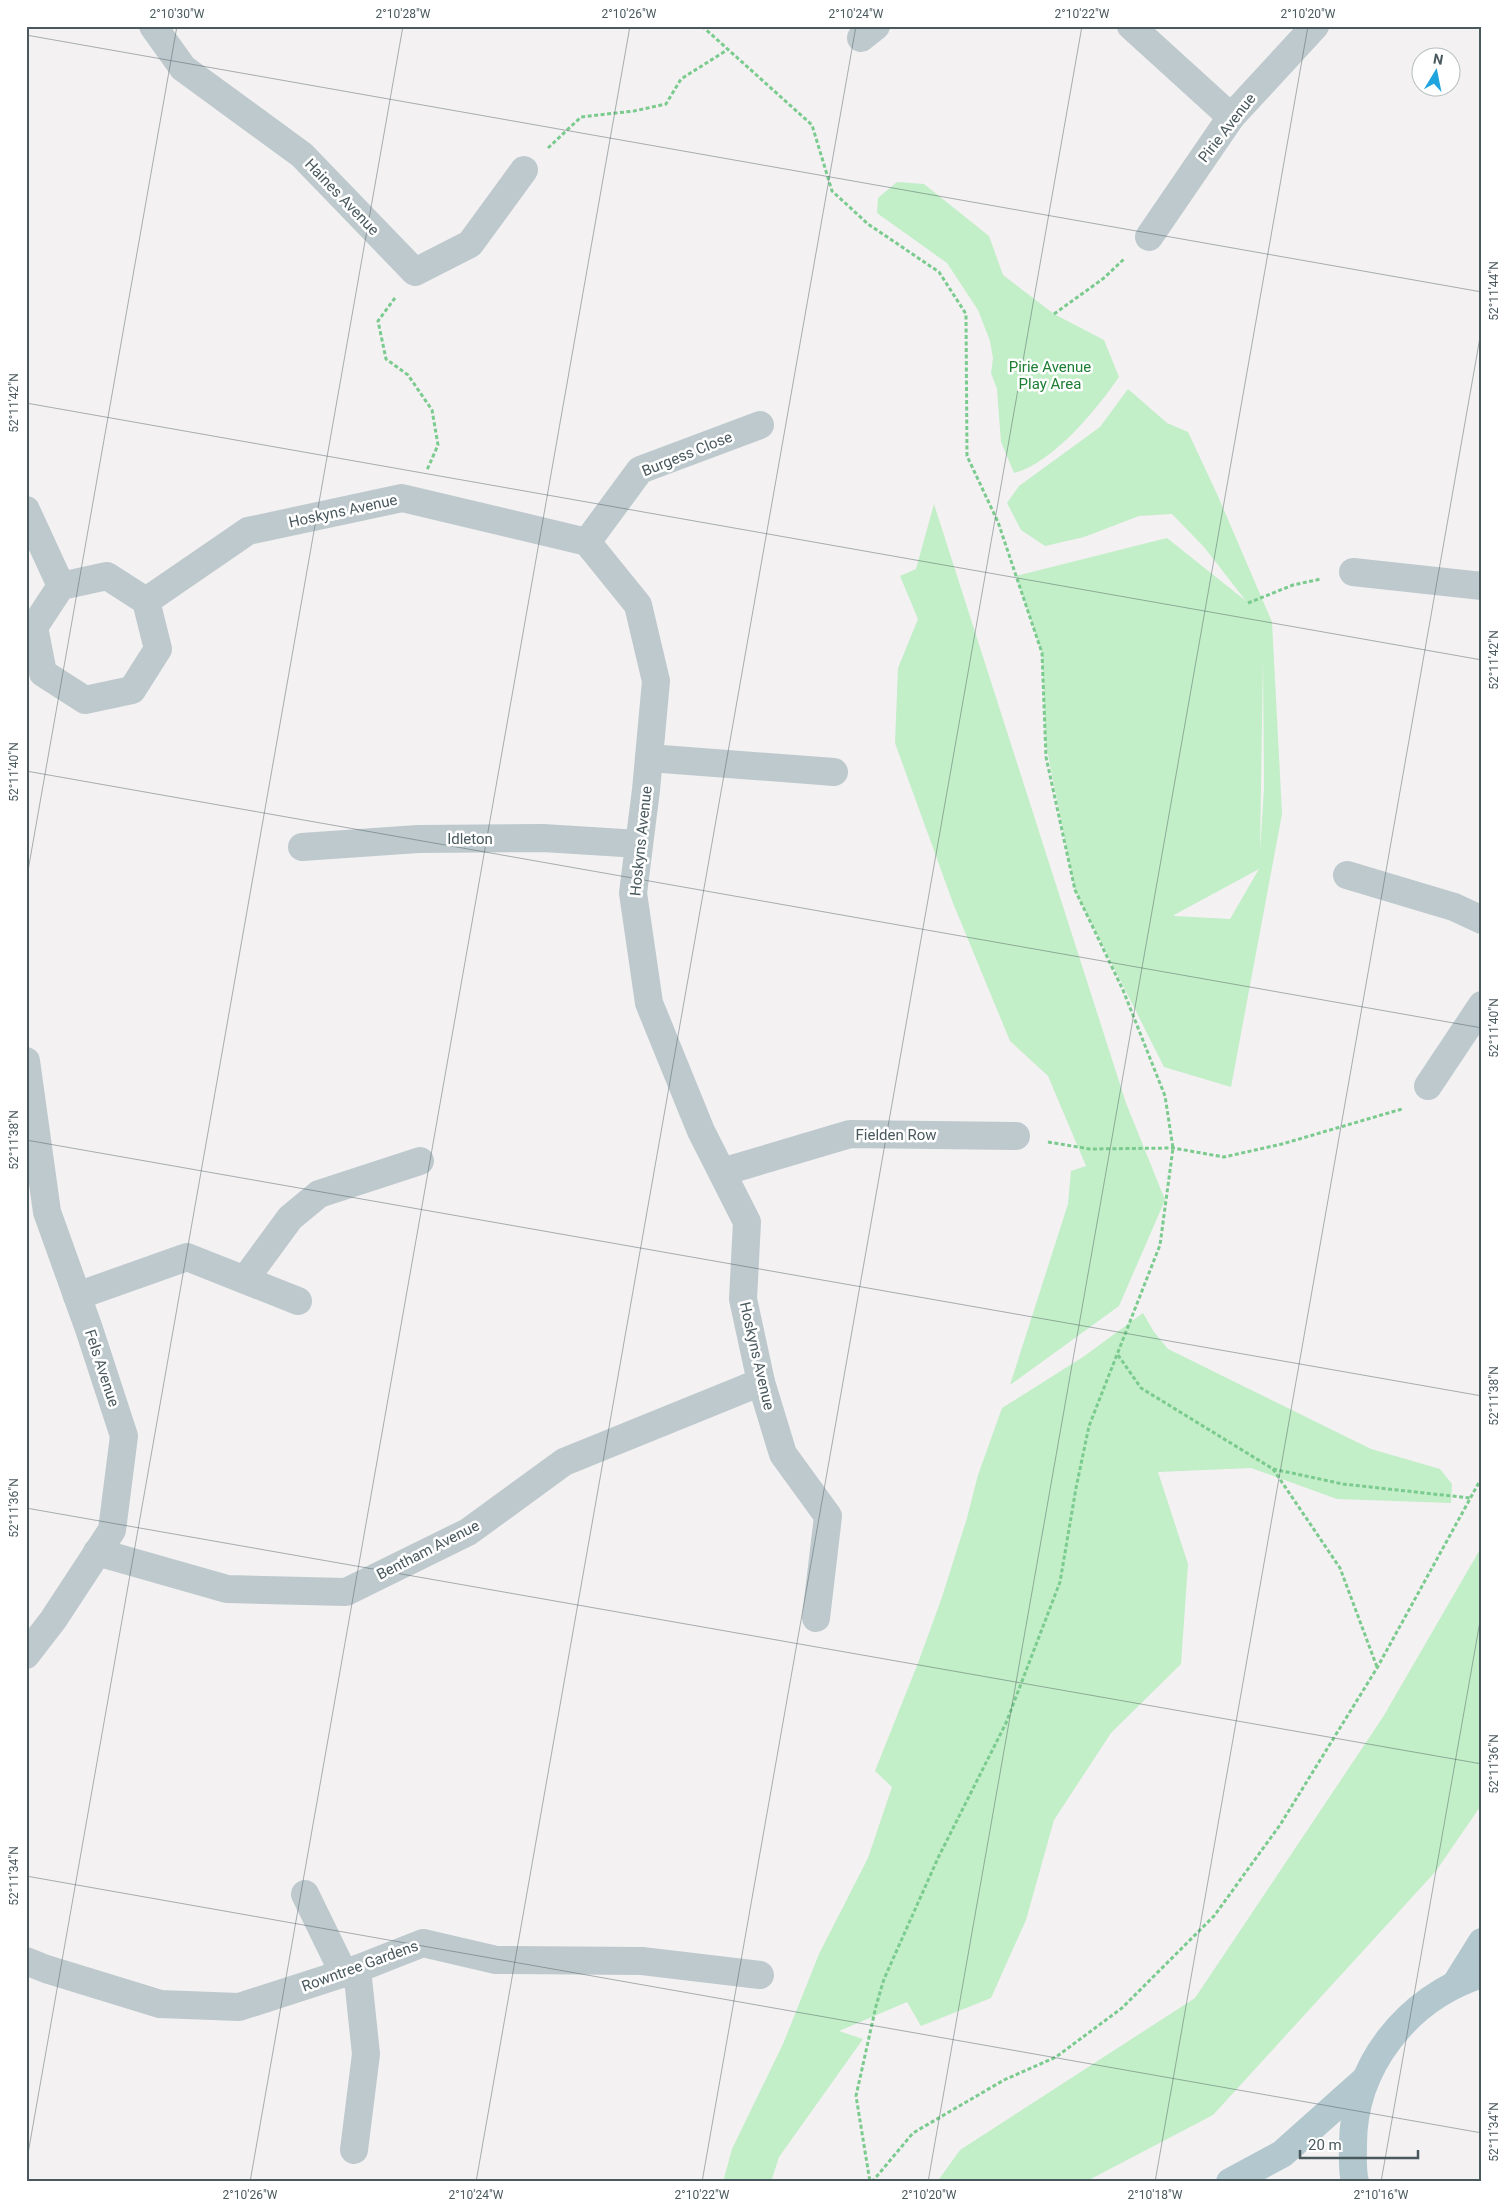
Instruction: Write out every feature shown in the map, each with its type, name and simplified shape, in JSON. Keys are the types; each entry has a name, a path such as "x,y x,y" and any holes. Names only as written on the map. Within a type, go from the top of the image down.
{"main road":[{"path":"1355,2182 1353,2128 1365,2080 1388,2040 1412,2013 1419,2007 1470,1978 1482,1942"},
{"path":"1230,2182 1282,2154 1365,2080"}],"street":[{"name":"Haines Avenue","path":"153,26 183,68 302,155 415,272"},
{"path":"1131,26 1231,117"},
{"name":"Pirie Avenue","path":"1149,237 1231,117 1315,26"},
{"path":"415,272 470,244 524,170"},
{"name":"Burgess Close","path":"587,542 640,470 760,425"},
{"name":"Hoskyns Avenue","path":"146,601 248,531 402,498 587,542 638,605 656,681 633,893 649,1003 701,1130 748,1222 743,1299 762,1382 783,1454 828,1516 816,1618"},
{"path":"26,510 61,586"},
{"path":"1353,572 1482,586"},
{"path":"106,576 146,601 158,649 132,690 85,700 34,681 34,627 61,586 106,576"},
{"path":"649,758 834,772"},
{"name":"Idleton","path":"302,848 418,839 543,838 639,844"},
{"path":"1347,875 1454,907 1482,920"},
{"path":"1428,1086 1482,1005"},
{"name":"Fels Avenue","path":"26,1061 47,1212 124,1436 112,1530 53,1620 26,1655"},
{"name":"Fielden Row","path":"722,1172 850,1134 1016,1136"},
{"path":"246,1278 290,1218 319,1194 420,1161"},
{"path":"77,1296 187,1257 246,1278 298,1301"},
{"name":"Bentham Avenue","path":"97,1552 227,1588 346,1592 468,1532 564,1462 762,1382"},
{"path":"305,1894 351,1972 366,2054 354,2150"},
{"name":"Rowntree Gardens","path":"26,1961 160,2004 239,2007 351,1972 423,1943 496,1960 642,1961 760,1976"}],"path":[{"path":"702,26 812,125 832,191 868,224 939,272 966,314 967,456 998,522 1042,653 1046,757 1075,890 1123,990 1165,1096 1174,1148 1160,1245 1089,1426 1060,1582 1006,1723 938,1858 884,1979 856,2096 871,2182"},
{"path":"524,170 580,117 634,111 666,104 681,78 727,50"},
{"path":"1054,314 1104,278 1149,237"},
{"path":"402,498 429,468 438,445 432,410 408,375 386,359 378,321 415,272"},
{"path":"1248,603 1293,586 1353,572"},
{"path":"1016,1136 1090,1149 1174,1148 1224,1156 1282,1144 1412,1106 1428,1086"},
{"path":"1118,1355 1141,1388 1273,1469 1343,1484 1470,1498"},
{"path":"1273,1469 1340,1568 1377,1668"},
{"path":"871,2182 913,2133 1004,2080 1056,2057 1122,2008 1208,1922 1280,1824 1377,1668 1482,1477"}],"green space":[{"name":"Pirie Avenue Play Area","path":"897,182 924,184 989,236 1003,275 1054,314 1104,340 1119,377 1098,405 1072,434 1044,458 1029,467 1014,473 1001,442 997,389 991,373 993,358 990,341 978,310 947,263 877,213 878,198"},
{"path":"1128,389 1167,423 1188,432 1272,622 1282,814 1231,1087 1164,1067 1075,890 1046,745 1042,653 1016,576 1167,538 1246,601 1204,547 1172,514 1139,516 1084,537 1045,546 1021,530 1007,503 1019,486 1100,427","holes":["1263,657 1264,788 1260,852","1259,869 1230,919 1174,916 1174,915"]},
{"path":"934,504 1126,1103 1165,1200 1119,1306 1010,1385 1068,1204 1071,1171 1086,1166 1048,1076 1010,1041 953,903 895,743 898,668 918,619 900,576 916,569"},
{"path":"1143,1313 1154,1332 1168,1349 1371,1449 1440,1469 1452,1484 1451,1503 1337,1499 1251,1468 1158,1472 1188,1564 1181,1664 1111,1733 1054,1820 1026,1920 991,1998 921,2026 907,2002 839,2031 863,2039 779,2157 771,2182 723,2182 732,2149 783,2044 819,1954 868,1858 892,1787 875,1771 942,1597 967,1518 978,1475 1002,1408 1083,1357"},
{"path":"1482,1546 1482,1804 1436,1871 1213,2115 1085,2182 937,2182 960,2150 1195,1998 1383,1717"}]}
